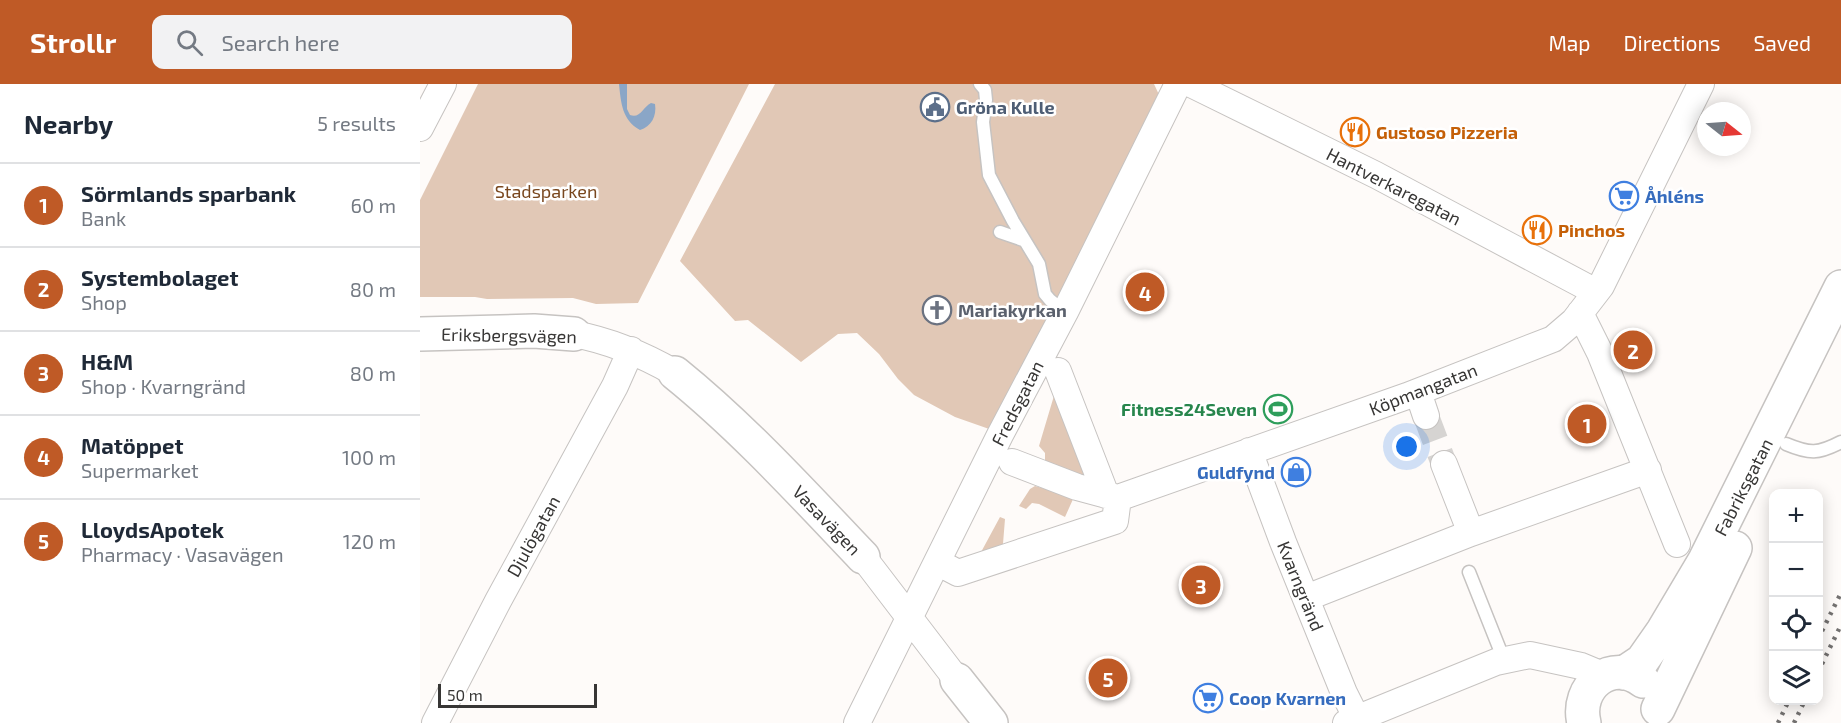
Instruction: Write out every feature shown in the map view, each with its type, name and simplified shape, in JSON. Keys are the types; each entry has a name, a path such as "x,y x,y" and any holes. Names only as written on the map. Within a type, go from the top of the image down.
{"street":[{"path":"421,122 443,84"},
{"name":"Fredsgatan","path":"857,723 1178,84"},
{"name":"Hantverkaregatan","path":"1191,84 1376,175 1596,292"},
{"name":"Köpmangatan","path":"1112,496 1418,392 1553,339 1574,321 1601,286 1701,84"},
{"name":"Fabriksgatan","path":"1657,716 1841,286"},
{"path":"1580,313 1600,353 1677,544"},
{"name":"Eriksbergsvägen","path":"420,334 534,331 574,334 615,343 631,350"},
{"name":"Fabriksgatan","path":"1584,711 1591,685 1642,661 1663,631 1841,334"},
{"name":"Vasavägen","path":"631,350 675,374 703,396 863,557 991,723"},
{"name":"Djulögatan","path":"435,723 498,601 615,386 631,350"},
{"path":"938,562 958,573 1115,521 1112,496 1058,371"},
{"path":"1418,392 1426,416"},
{"name":"Kvarngränd","path":"1249,451 1344,693 1352,721"},
{"path":"1012,462 1077,487 1112,496"},
{"path":"1444,464 1471,533"},
{"path":"1306,598 1471,533 1648,470"},
{"path":"1352,721 1504,660 1530,655 1637,677 1648,685 1655,696 1657,716"},
{"path":"1558,662 1584,711"}],"lane":[{"path":"980,84 986,90 983,122 989,175 1023,240 1039,264 1046,294 1065,312"},
{"path":"1000,232 1023,240"},
{"path":"1777,439 1806,452 1830,448 1841,442"},
{"path":"1469,572 1504,660"}],"green space":[{"name":"Stadsparken","path":"478,84 749,84 638,303 596,304 573,298 420,297 420,200"},
{"path":"775,84 1154,84 1161,99 992,430 955,417 914,395 879,354 857,333 838,334 801,362 748,320 735,321 680,261"},
{"path":"1056,389 1086,479 1045,461 1045,453 1039,446"},
{"path":"1035,486 1074,497 1065,517 1039,504 1032,503 1026,509 1019,506 1030,489"},
{"path":"1000,517 1005,519 1002,556 980,554"}],"water":[{"path":"619,84 627,84 627,109 630,115 639,114 651,103 655,104 652,120 644,129 640,130 634,126 626,116"}],"tunnel":[{"path":"1426,416 1444,464"}],"railway":[{"path":"1823,629 1841,593"},
{"path":"1823,662 1841,625"},
{"path":"1778,723 1787,705"},
{"path":"1794,723 1803,705"}],"place":[{"name":"Gröna Kulle","path":"935,107"},
{"name":"Gustoso Pizzeria","path":"1355,132"},
{"name":"Åhléns","path":"1624,196"},
{"name":"Pinchos","path":"1537,230"},
{"name":"Matöppet","path":"1145,292"},
{"name":"Mariakyrkan","path":"937,310"},
{"name":"Systembolaget","path":"1633,350"},
{"name":"Fitness24Seven","path":"1278,409"},
{"name":"Sörmlands sparbank","path":"1587,424"},
{"name":"Guldfynd","path":"1296,472"},
{"name":"H&M","path":"1201,585"},
{"name":"LloydsApotek","path":"1108,678"},
{"name":"Coop Kvarnen","path":"1208,698"}]}
